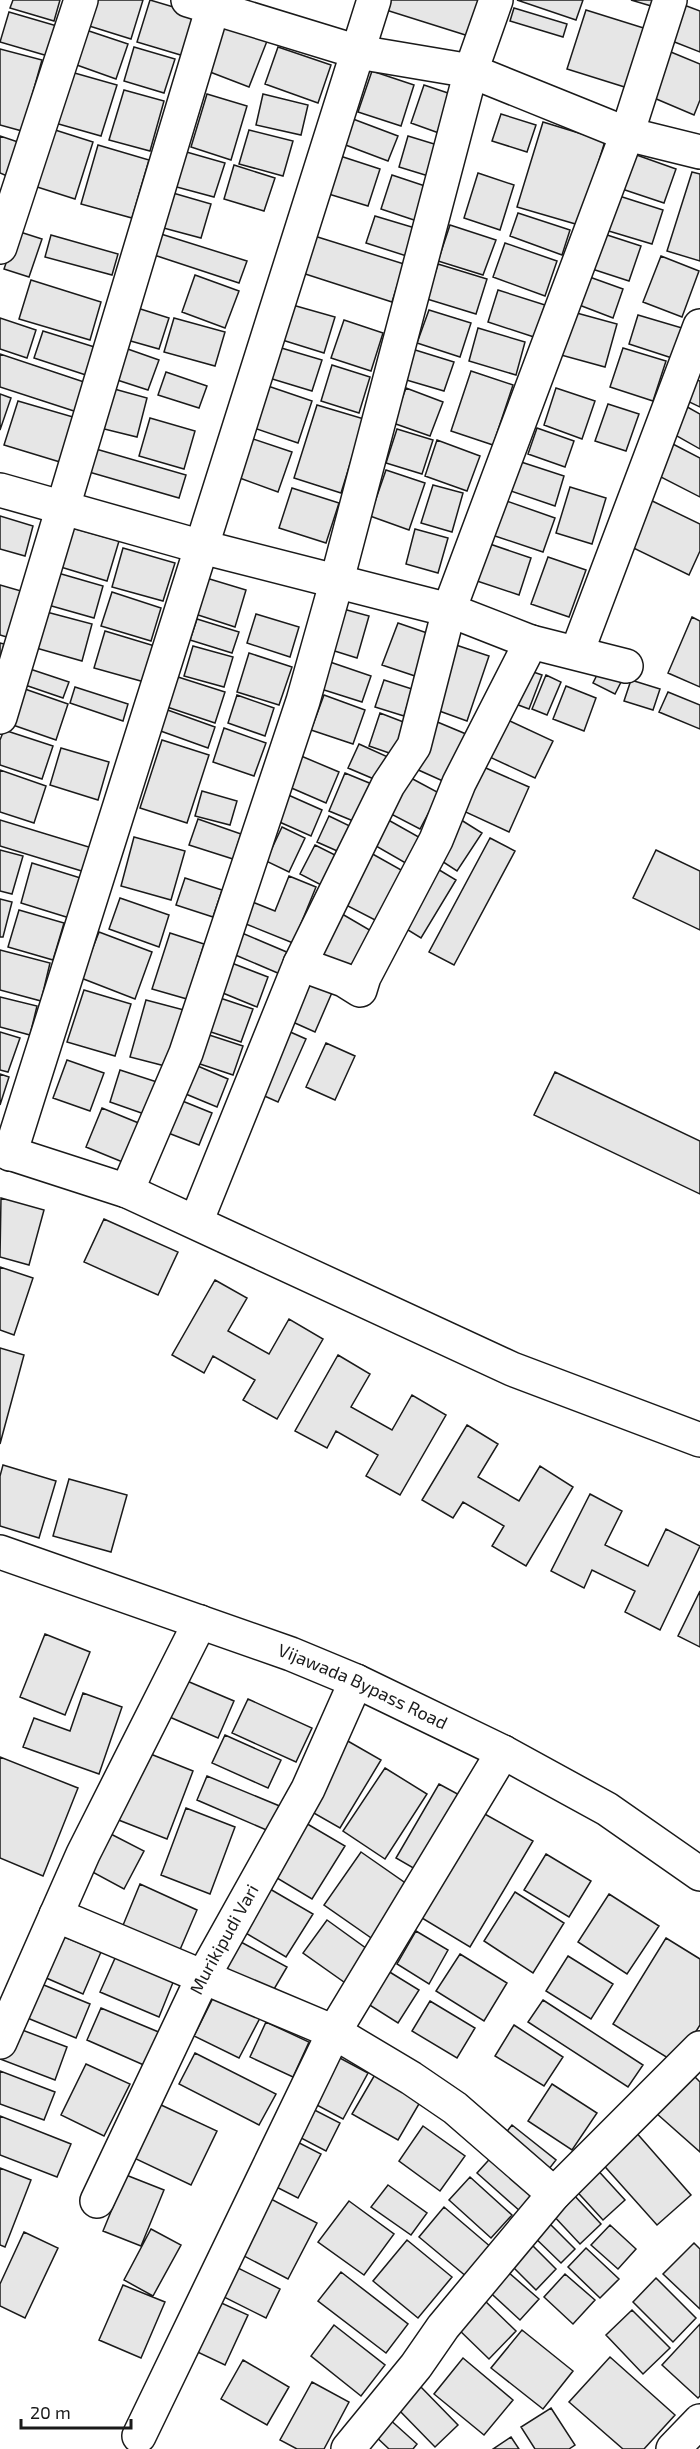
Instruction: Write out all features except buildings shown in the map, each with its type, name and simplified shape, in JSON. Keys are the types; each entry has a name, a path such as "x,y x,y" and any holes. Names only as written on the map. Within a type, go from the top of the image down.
{"street":[{"path":"0,247 81,0"},
{"path":"374,0 202,547 5,1152 127,1191 512,1369 700,1440"},
{"path":"127,1191 186,1053 303,701 471,71 496,0"},
{"path":"196,1222 300,964 388,785 414,746 449,610 627,134 670,0"},
{"path":"0,717 64,508 201,4 358,52 471,71 627,134 700,152"},
{"path":"577,652 700,326"},
{"path":"0,490 202,547 449,610 531,642 626,666"},
{"path":"300,964 344,980 360,990 364,977 436,840 459,783 531,642"},
{"name":"Vijawada Bypass Road","path":"0,1552 291,1654 356,1681 503,1752 608,1809 700,1874"},
{"path":"0,2042 83,1854 200,1622"},
{"name":"Murikipudi Vari","path":"97,2201 203,1977 308,1789 356,1681"},
{"path":"139,2436 334,2032 503,1752"},
{"path":"56,1916 334,2032 411,2078 455,2108 554,2194"},
{"path":"348,2449 416,2366 443,2327 554,2194 700,2048"},
{"path":"673,2449 700,2421"}]}
